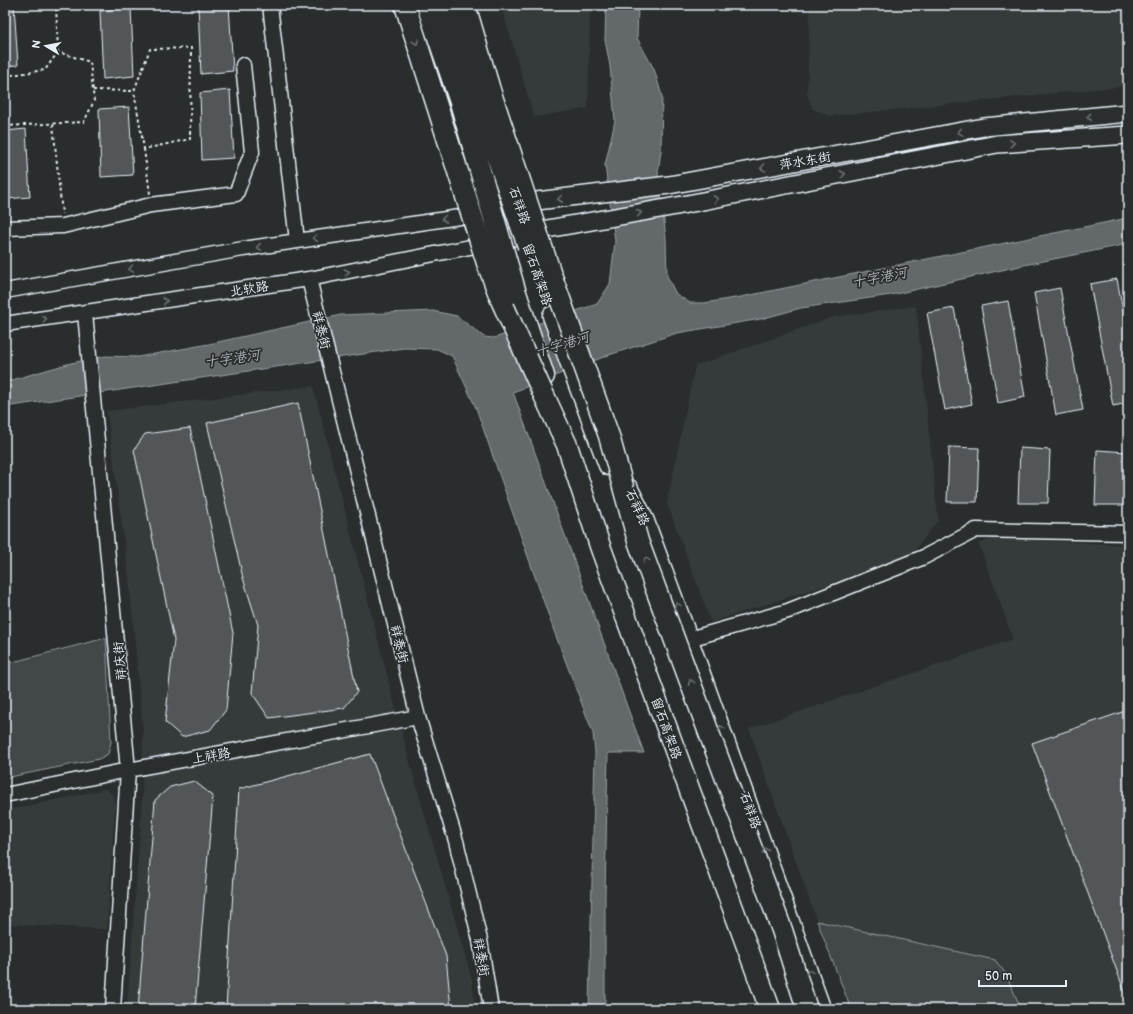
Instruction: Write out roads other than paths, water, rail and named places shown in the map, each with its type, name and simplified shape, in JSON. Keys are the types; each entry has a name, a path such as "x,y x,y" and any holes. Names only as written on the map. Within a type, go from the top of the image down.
{"highway":[{"name":"留石高架路","path":"405,5 487,263 504,307 567,446"},
{"name":"留石高架路","path":"428,5 459,99 516,293 600,546 770,1009"},
{"name":"留石高架路","path":"444,5 553,316 782,930 807,1009"},
{"name":"留石高架路","path":"465,5 490,90 550,271 609,436 638,541"}],"main road":[{"path":"420,5 491,243 512,320 760,1009"},
{"name":"石祥路","path":"454,5 520,203 581,375 604,435 645,520 822,1009"},
{"name":"萍水东街","path":"482,214 520,203 669,185 984,127 1128,113"},
{"name":"萍水东街","path":"491,243 530,232 677,206 997,144 1128,135"}],"street":[{"path":"270,5 297,241"},
{"path":"5,228 63,226 151,205 236,194 252,152 243,65"},
{"path":"5,291 297,241 482,214"},
{"name":"北软路","path":"5,324 309,279 491,243"},
{"name":"祥泰街","path":"309,279 418,717 456,841 480,940 492,1009"},
{"name":"祥庆街","path":"85,313 128,770 112,1009"},
{"path":"689,639 788,611 924,557 976,530 1128,533"},
{"name":"上祥路","path":"5,795 128,770 418,717"}],"water":[{"name":"十字港河","path":"606,5 638,5 637,38 654,69 662,96 661,151 658,172 666,238 667,276 676,294 690,303 704,303 741,297 1128,218 1128,244 1024,265 891,295 801,308 761,319 677,333 609,355 513,392 644,753 608,753 605,895 605,1009 589,1009 595,752 593,733 554,631 476,408 452,356 437,349 404,348 5,407 5,382 71,363 106,356 138,357 209,344 341,315 433,311 457,316 484,337 494,338 597,304 610,284 615,241 605,165 615,121 610,66 605,40"}]}
